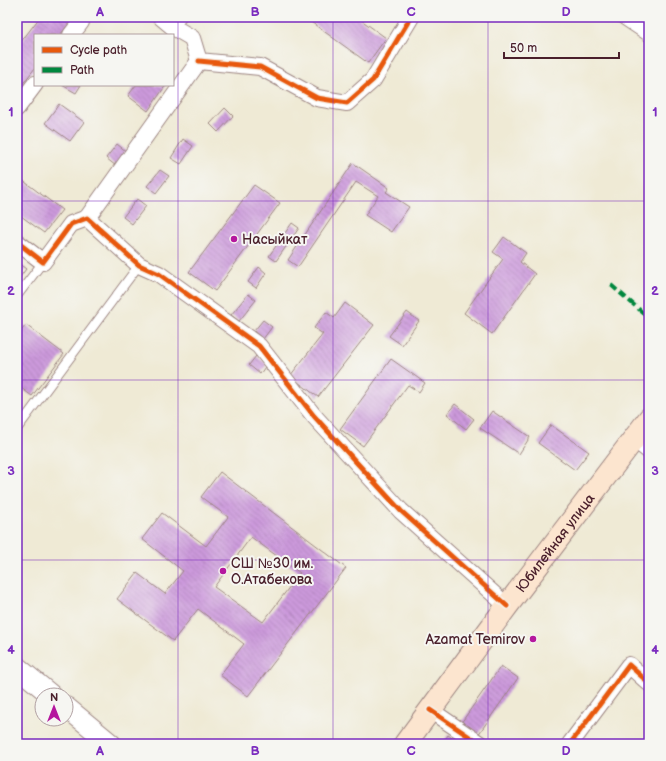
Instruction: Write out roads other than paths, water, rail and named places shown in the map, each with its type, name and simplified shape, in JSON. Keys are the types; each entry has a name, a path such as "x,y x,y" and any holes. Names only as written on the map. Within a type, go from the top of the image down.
{"main road":[{"name":"Юбилейная улица","path":"405,744 507,606 642,445 649,419"}],"street":[{"path":"160,17 178,22 192,38 199,61"},
{"path":"199,61 260,66 317,98 347,103 373,80 411,17"},
{"path":"625,17 649,33"},
{"path":"17,242 43,262 71,224 87,218 199,61"},
{"path":"17,108 34,85"},
{"path":"87,218 139,265 159,274 259,346 314,416 401,511 507,606"},
{"path":"570,744 629,665 649,683"},
{"path":"17,667 41,687"},
{"path":"430,710 480,744"},
{"path":"74,714 111,744"}],"lane":[{"path":"17,296 43,262"},
{"path":"17,428 139,265"}],"place":[{"name":"Насыйкат","path":"234,239"},
{"name":"СШ №30 им. О.Атабекова","path":"223,571"},
{"name":"Azamat Temirov","path":"533,639"}]}
